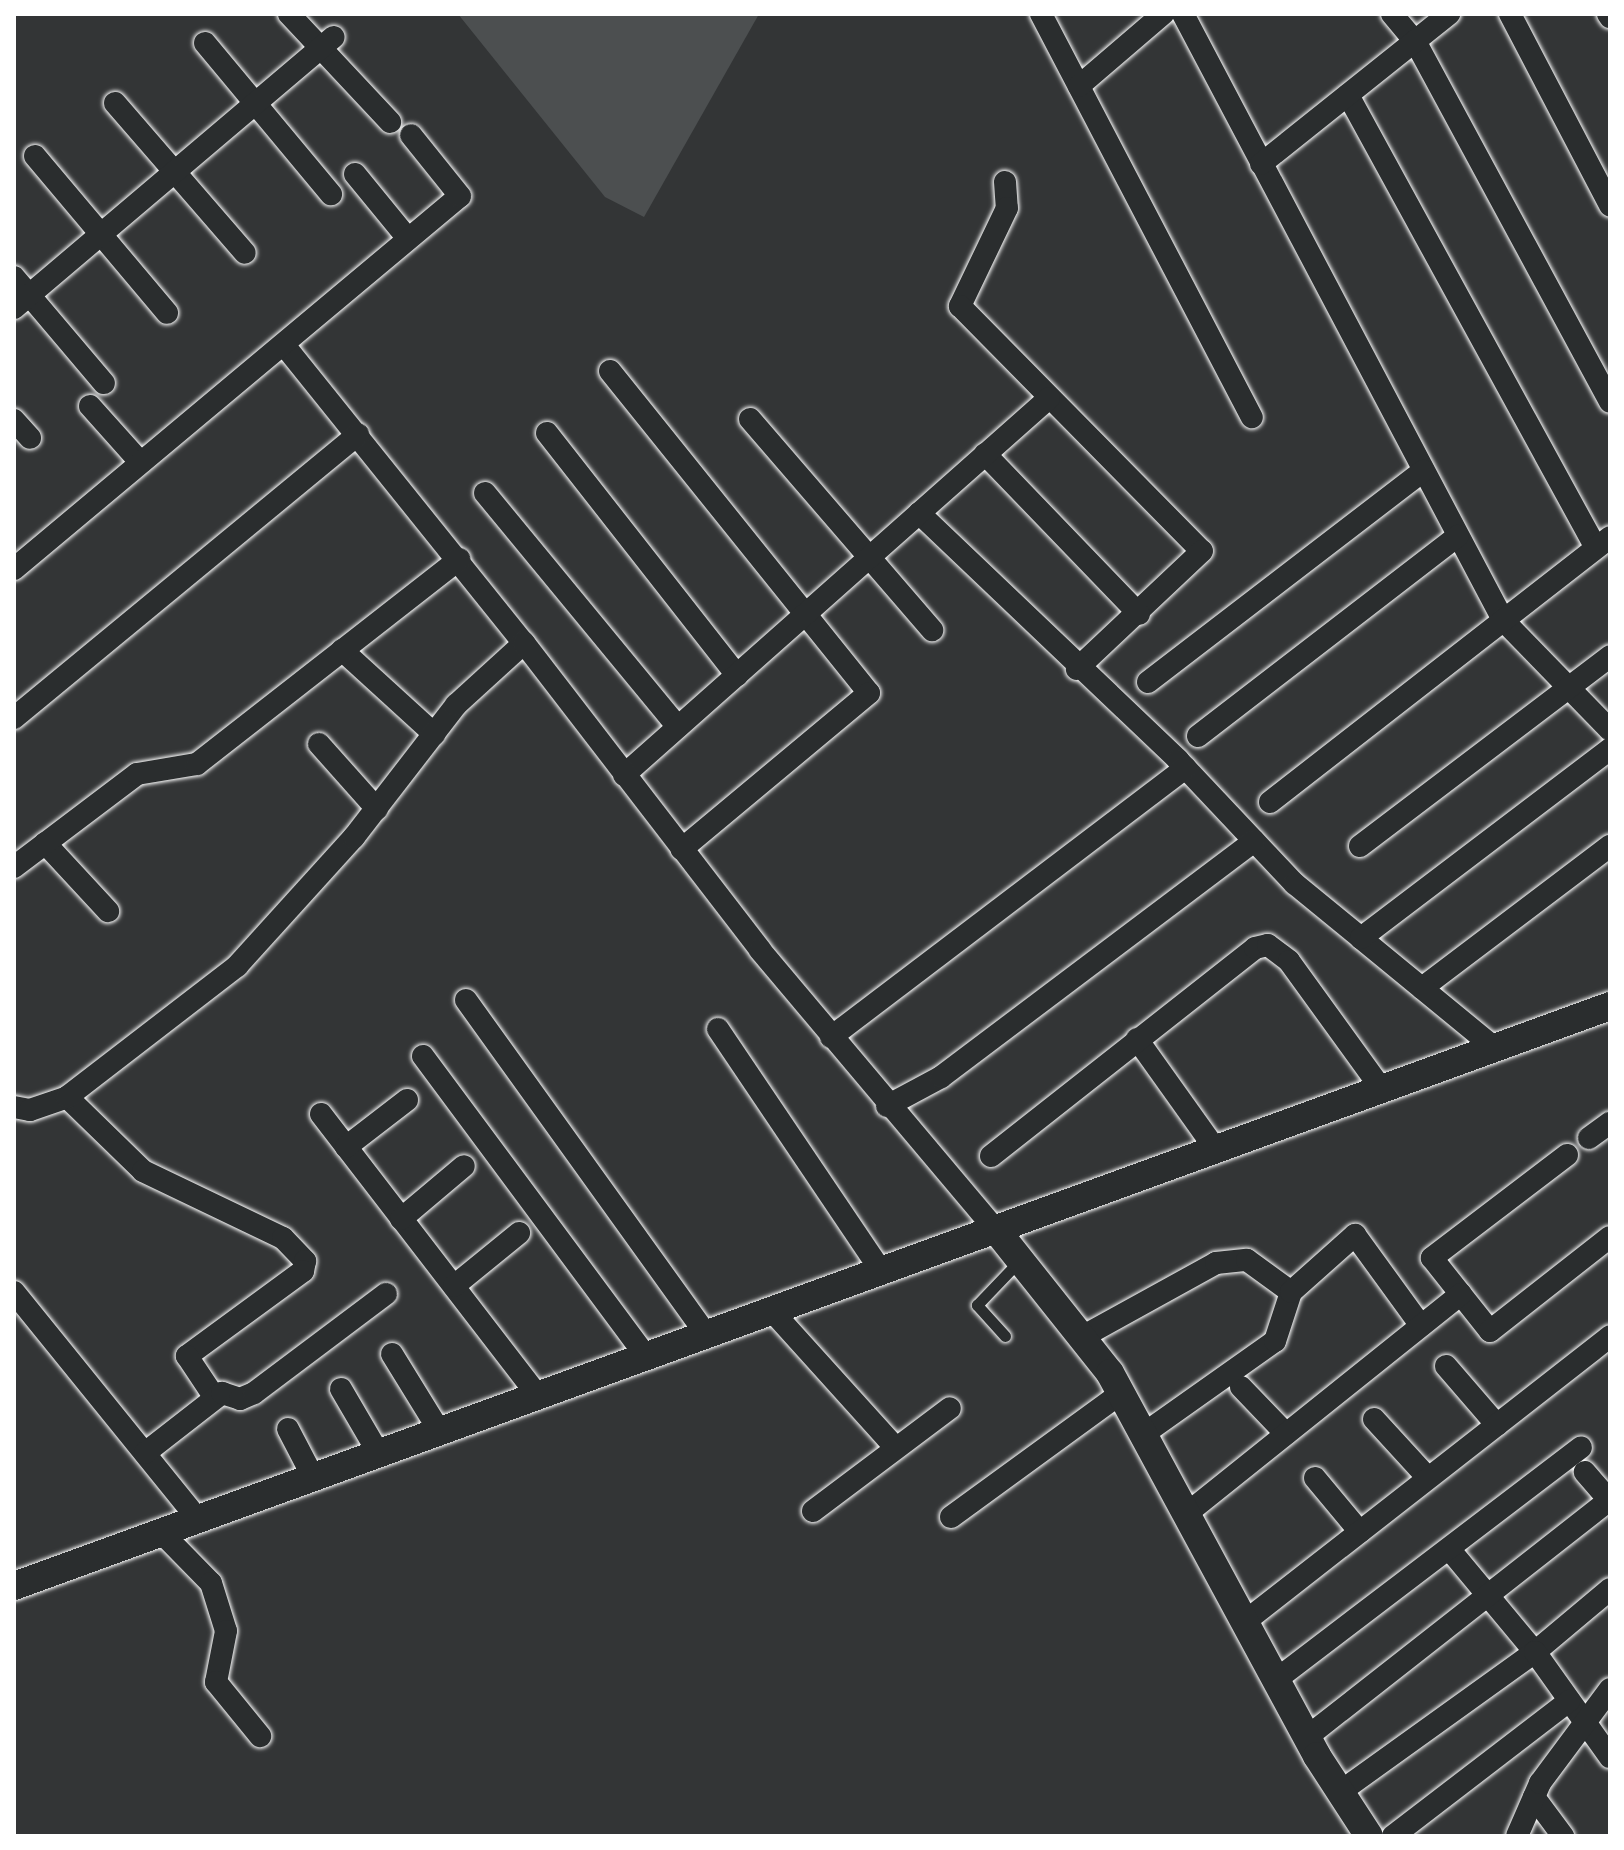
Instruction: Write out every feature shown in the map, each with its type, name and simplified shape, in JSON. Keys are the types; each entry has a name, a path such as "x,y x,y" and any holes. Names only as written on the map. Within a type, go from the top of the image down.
{"street":[{"path":"289,14 328,42 390,122"},
{"path":"1041,14 1252,417"},
{"path":"1079,86 1163,14"},
{"path":"1183,14 1503,620 1610,730"},
{"path":"1392,14 1415,41 1610,402"},
{"path":"1261,164 1449,14"},
{"path":"1510,14 1610,205"},
{"path":"22,302 328,42"},
{"path":"205,43 331,194"},
{"path":"1270,802 1603,543 1348,95"},
{"path":"115,103 245,253"},
{"path":"14,569 284,345 405,235 460,196 411,135"},
{"path":"35,156 167,313"},
{"path":"355,174 405,235"},
{"path":"1005,182 1007,208 960,306 1049,398 1199,543 1201,559 1077,669"},
{"path":"14,277 22,302 104,383"},
{"path":"284,345 459,559 624,775 831,1037 997,1231 1082,1337 1121,1393 1190,1511 1307,1737 1369,1836"},
{"path":"610,371 803,616 869,693 682,849"},
{"path":"624,775 1049,398"},
{"path":"90,406 141,463"},
{"path":"750,419 932,630"},
{"path":"14,420 30,438"},
{"path":"547,433 737,675"},
{"path":"14,718 358,434"},
{"path":"985,454 1139,614"},
{"path":"1148,682 1423,471"},
{"path":"485,493 678,727"},
{"path":"919,513 1077,669 1185,768 1254,841 1361,938 1496,1049"},
{"path":"1198,736 1458,536"},
{"path":"14,867 137,774 197,764 459,559"},
{"path":"14,1107 30,1110 67,1097 237,966 377,809 434,734 524,643"},
{"path":"342,650 434,734"},
{"path":"1360,846 1610,656"},
{"path":"319,744 377,809"},
{"path":"1361,938 1610,749"},
{"path":"831,1037 1185,768"},
{"path":"887,1106 941,1077 1254,841"},
{"path":"45,843 108,911"},
{"path":"1422,988 1610,846"},
{"path":"991,1156 1137,1039 1268,945 1289,961 1383,1091"},
{"path":"466,1000 707,1335"},
{"path":"14,1586 1610,1006"},
{"path":"718,1029 882,1272"},
{"path":"1137,1039 1217,1151"},
{"path":"423,1056 646,1356"},
{"path":"67,1097 143,1171 283,1238 305,1261 303,1271 187,1356 215,1398"},
{"path":"346,1147 407,1100"},
{"path":"321,1114 539,1397"},
{"path":"1589,1138 1610,1123"},
{"path":"1567,1155 1432,1258 1490,1331 1610,1237"},
{"path":"401,1219 464,1166"},
{"path":"454,1286 519,1233"},
{"path":"1145,1433 1275,1341 1291,1292 1355,1235 1421,1326"},
{"path":"1082,1337 1216,1263 1247,1260 1291,1292"},
{"path":"14,1292 197,1518"},
{"path":"145,1453 215,1398 254,1393 386,1294"},
{"path":"1190,1511 1461,1294"},
{"path":"773,1312 896,1448"},
{"path":"1247,1620 1610,1336"},
{"path":"392,1354 440,1432"},
{"path":"1446,1366 1497,1425"},
{"path":"1241,1387 1286,1434"},
{"path":"341,1389 379,1454"},
{"path":"951,1517 1121,1393"},
{"path":"813,1511 950,1408"},
{"path":"1374,1419 1428,1478"},
{"path":"288,1429 313,1477"},
{"path":"1277,1679 1450,1550 1581,1447"},
{"path":"1307,1737 1491,1599 1609,1500 1585,1472"},
{"path":"1315,1478 1360,1532"},
{"path":"161,1532 211,1583 226,1631 216,1682 260,1736"},
{"path":"1450,1550 1535,1652 1610,1757"},
{"path":"1340,1792 1535,1652 1610,1589"},
{"path":"1517,1836 1534,1797 1583,1721 1610,1689"},
{"path":"1393,1836 1569,1701"},
{"path":"1534,1797 1563,1836"}],"lane":[{"path":"1005,1336 977,1305 1020,1260"}],"shaded area":[{"path":"458,14 759,14 644,217 605,197"}]}
